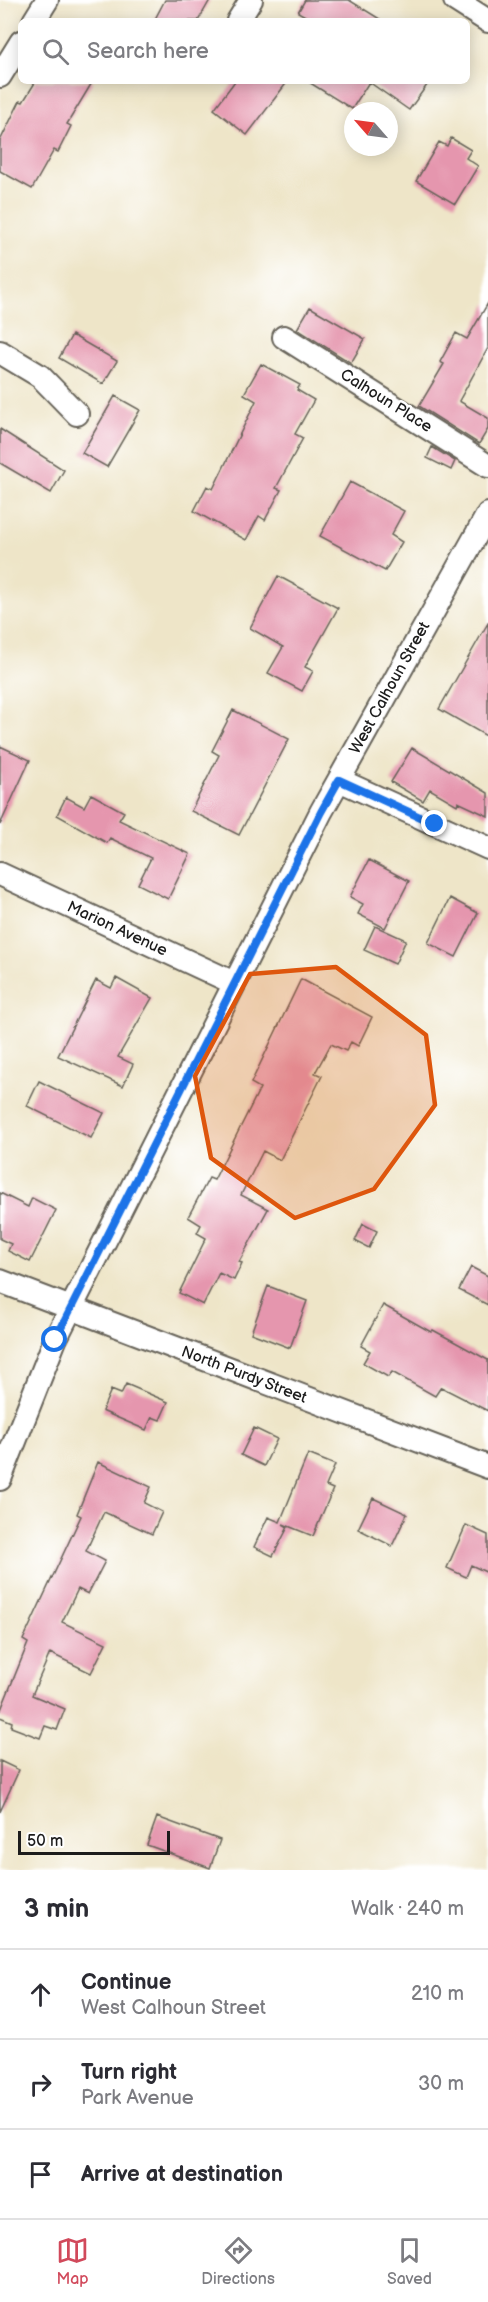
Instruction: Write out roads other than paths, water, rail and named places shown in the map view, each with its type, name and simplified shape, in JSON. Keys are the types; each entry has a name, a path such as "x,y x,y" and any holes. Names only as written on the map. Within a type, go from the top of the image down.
{"street":[{"path":"36,18 47,0"},
{"path":"240,18 251,0"},
{"path":"455,0 488,21"},
{"path":"0,76 18,47"},
{"name":"Calhoun Place","path":"284,337 488,466"},
{"path":"0,352 39,376 77,414"},
{"name":"West Calhoun Street","path":"0,1479 55,1340 234,983 339,780 488,514"},
{"path":"339,780 488,849"},
{"name":"Marion Avenue","path":"0,874 234,983"},
{"name":"North Purdy Street","path":"0,1281 488,1467"}]}
